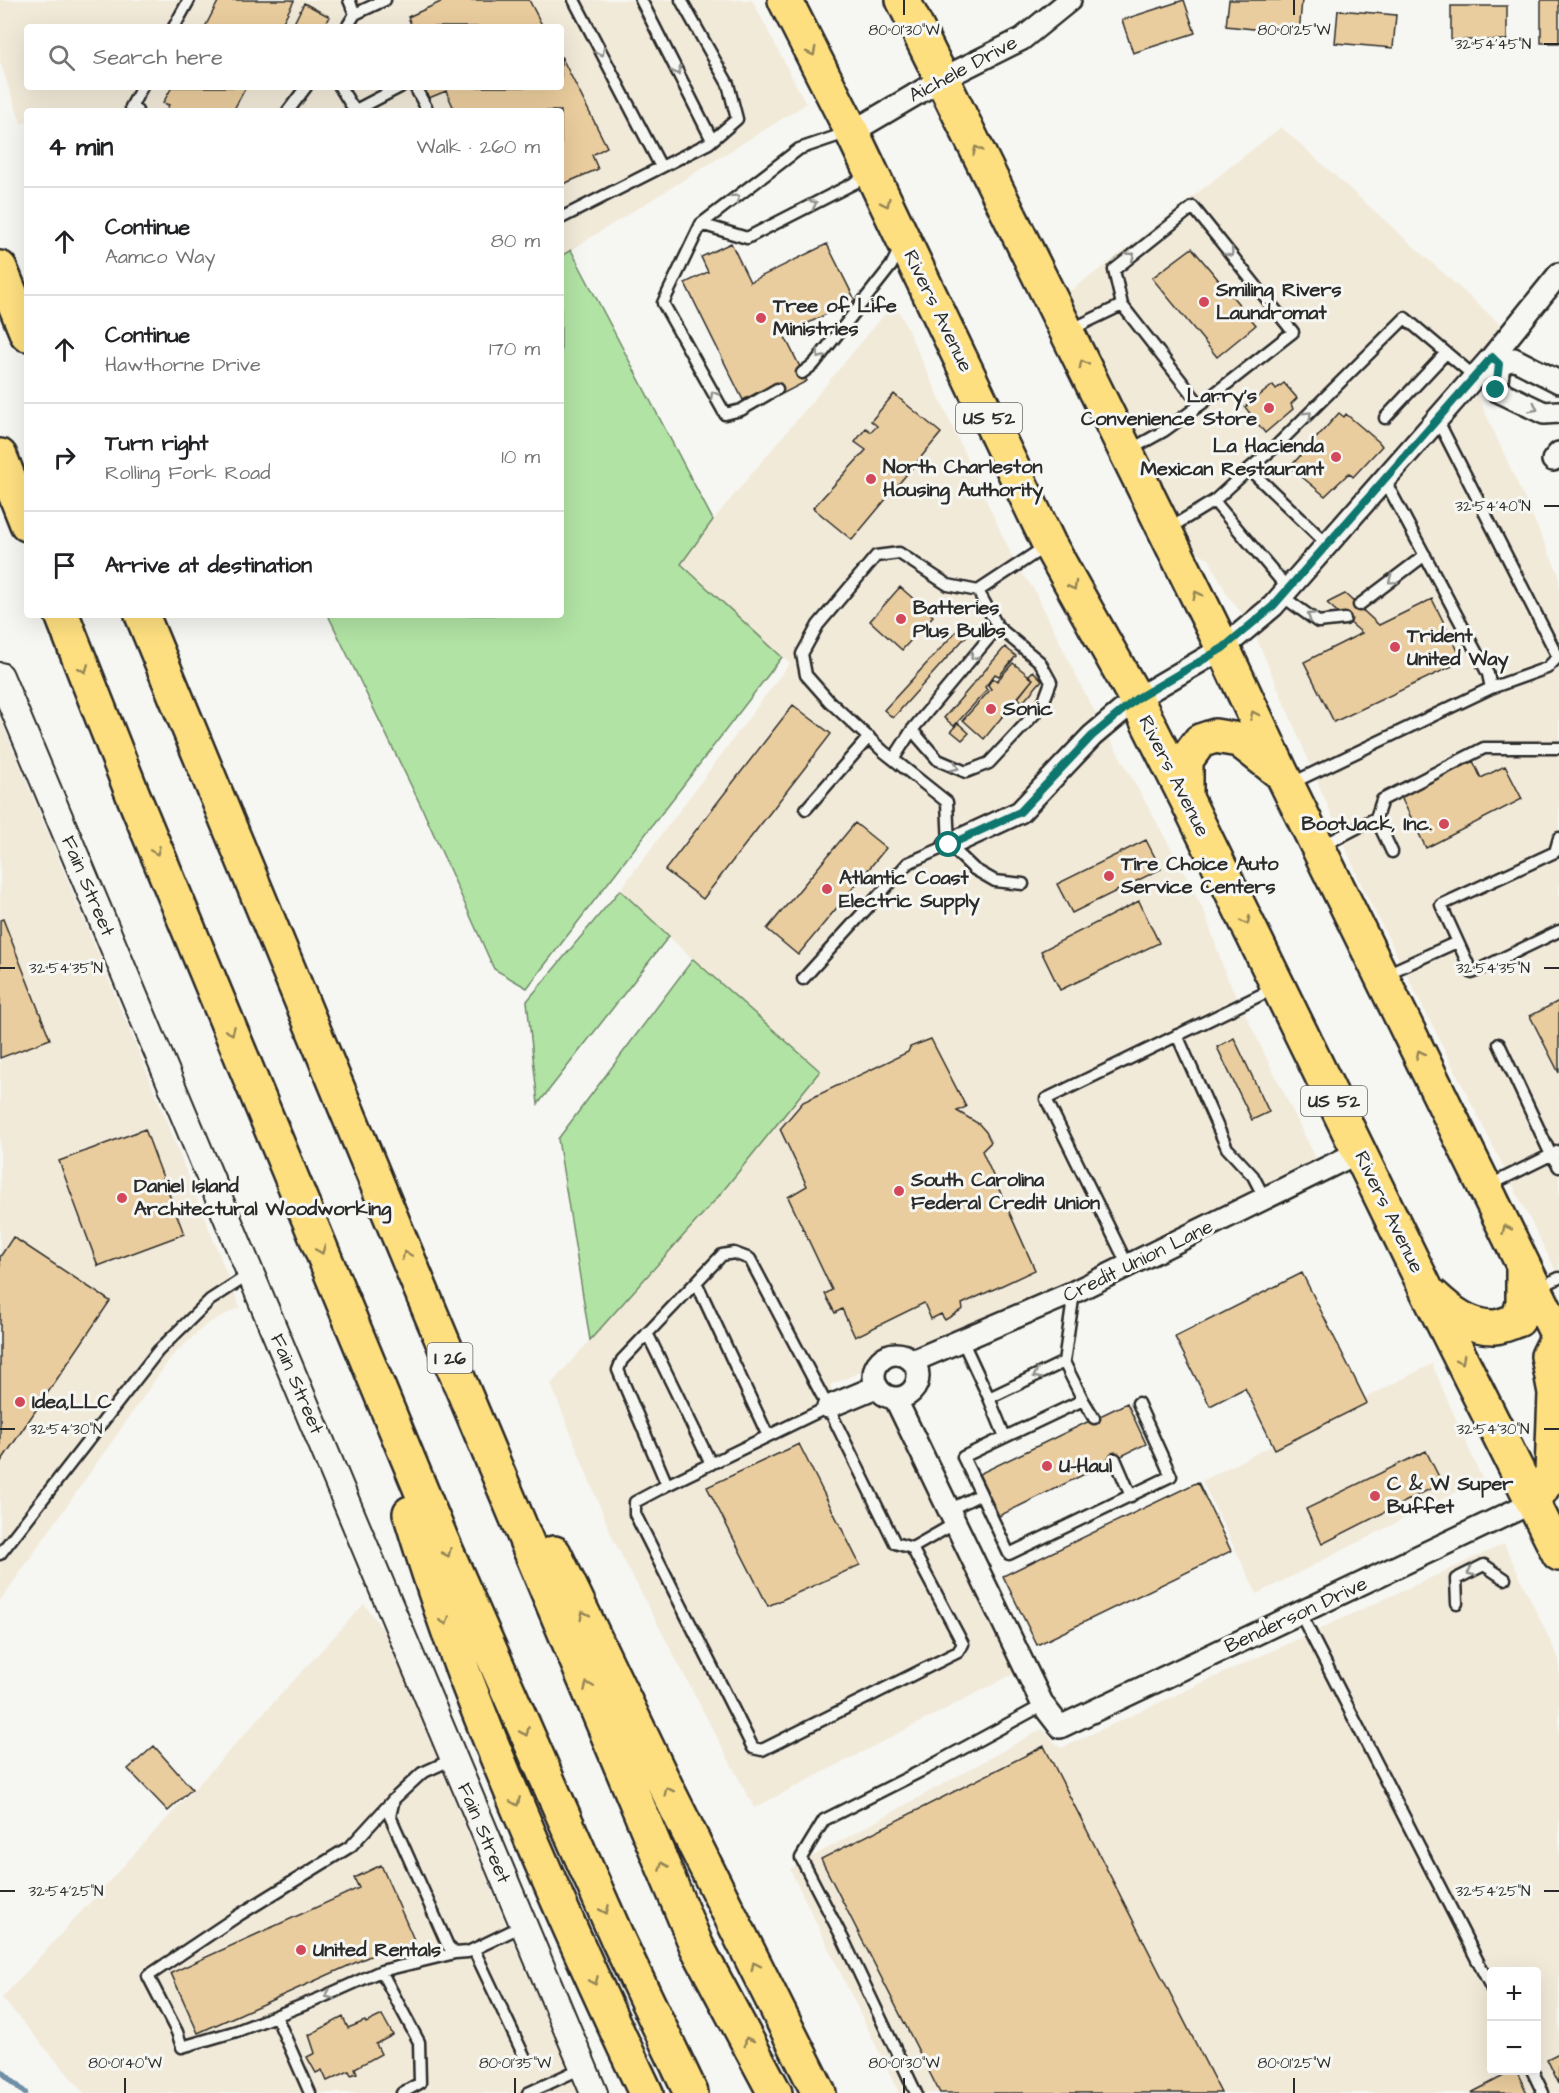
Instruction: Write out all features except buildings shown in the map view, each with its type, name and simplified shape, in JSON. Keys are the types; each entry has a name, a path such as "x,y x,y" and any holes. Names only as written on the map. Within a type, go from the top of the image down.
{"main road":[{"name":"Rivers Avenue","path":"785,0 852,132 1049,544 1136,699 1427,1291 1546,1504 1559,1554"},
{"path":"903,0 1127,452 1284,779 1485,1187 1539,1278 1558,1337 1548,1356 1555,1393 1552,1473 1546,1504"},
{"path":"0,268 24,327"},
{"path":"0,456 24,517"},
{"path":"63,618 133,795 442,1541 619,1942 691,2093"},
{"name":"I 26","path":"143,618 421,1290 697,1947 775,2093"},
{"path":"1186,798 1186,760 1200,741 1215,736 1239,740 1284,779"},
{"path":"1427,1291 1451,1313 1475,1325 1497,1327 1518,1320 1523,1303 1539,1278"},
{"path":"421,1290 469,1375 667,1789 819,2093"},
{"path":"360,1344 381,1425 438,1603 470,1689 542,1863 646,2093"}],"street":[{"name":"Aichele Drive","path":"852,132 942,79 1022,39 1070,0"},
{"path":"949,845 1020,812 1092,736 1136,699 1223,648 1273,606 1474,376 1495,360 1559,274"},
{"path":"1495,360 1514,359 1559,382"},
{"path":"1495,360 1496,390 1544,413 1559,412"},
{"name":"Fain Street","path":"0,676 594,2093"},
{"name":"Credit Union Lane","path":"913,1361 1074,1292 1359,1152"},
{"path":"900,1354 913,1361 919,1375 918,1383 909,1394 895,1398 887,1397 876,1388 874,1373 876,1366 886,1356 900,1354"},
{"path":"828,1407 876,1388"},
{"path":"895,1398 1043,1705"},
{"name":"Benderson Drive","path":"1043,1705 1060,1727 1300,1613 1546,1504"}],"lane":[{"path":"176,24 189,0"},
{"path":"349,0 355,14"},
{"path":"349,24 355,14 385,0"},
{"path":"574,0 661,167"},
{"path":"641,0 712,140"},
{"path":"564,216 712,140 737,119 728,84 681,0"},
{"path":"132,108 130,107 140,90"},
{"path":"290,108 304,90"},
{"path":"342,90 352,108"},
{"path":"360,108 394,90"},
{"path":"417,90 426,108"},
{"path":"777,389 741,410 725,414 663,303 701,224 798,149 852,132"},
{"path":"701,224 747,238 872,174"},
{"path":"1127,452 1164,431 1200,405 1293,332 1193,207 1114,270 1122,305 1200,405"},
{"path":"802,373 814,363 891,266 904,241"},
{"path":"1067,331 1122,305"},
{"path":"1165,531 1214,501 1274,448 1405,318 1445,354 1474,376"},
{"path":"1385,418 1445,354"},
{"path":"1284,779 1491,688 1547,668 1558,657 1437,419"},
{"path":"1249,469 1327,544"},
{"path":"1384,479 1488,674 1491,688"},
{"path":"1214,501 1285,592 1318,621 1345,619"},
{"path":"1023,884 994,881 974,869 949,845 947,802 883,751 829,701 806,675 802,654 818,625 876,556 899,553 948,585 978,591 1049,544"},
{"path":"1359,605 1425,555"},
{"path":"912,730 938,760 966,772 989,763 1042,706 1051,682 1040,662 998,627 978,591"},
{"path":"894,758 912,730 998,627"},
{"path":"806,809 869,737"},
{"path":"1392,852 1376,818 1382,800 1484,748 1559,748"},
{"path":"1318,848 1376,818"},
{"path":"1559,838 1557,855 1441,905 1472,973 1559,931"},
{"path":"803,979 908,863 949,845"},
{"path":"1381,976 1457,942"},
{"path":"1128,1266 1046,1099 1278,987"},
{"path":"1177,1035 1227,1148 1253,1176 1265,1199"},
{"path":"1499,1044 1555,1153 1559,1167"},
{"path":"1485,1187 1555,1153"},
{"path":"667,1485 618,1370 622,1360 722,1255 734,1253 750,1260 828,1407 895,1543 912,1548 963,1644 958,1652 774,1746 762,1750 753,1748 635,1514 635,1503 667,1485 828,1407"},
{"path":"0,1554 158,1351 210,1300 250,1274"},
{"path":"696,1282 768,1436"},
{"path":"1074,1292 1064,1362 1094,1418"},
{"path":"647,1333 711,1464"},
{"path":"962,1340 1005,1437"},
{"path":"989,1398 1064,1362"},
{"path":"1083,1400 963,1457 1009,1554 1172,1476 1138,1403"},
{"path":"1114,1459 1131,1496"},
{"path":"912,1548 981,1494"},
{"path":"1457,1603 1456,1579 1484,1565 1505,1579"},
{"path":"1300,1613 1487,1981"},
{"path":"916,2093 844,1941 801,1858 824,1820 927,1768 1043,1705"},
{"path":"453,1759 422,1773 394,1799 351,1846 239,1915 148,1976 177,2032 182,2047 237,2031 381,1971 474,1950 524,1925"},
{"path":"394,1799 390,1816 448,1946 455,1953"},
{"path":"474,1950 526,2060"},
{"path":"381,1971 419,2042 420,2083 402,2093"},
{"path":"276,2016 310,2093"},
{"path":"528,2093 583,2068"},
{"path":"1534,2075 1543,2093"}],"shaded area":[{"path":"0,0 752,0 806,104 564,254 564,108 24,108 24,123 21,123 0,62"},
{"path":"1281,127 1510,333 1471,381 1559,575 1559,1277 1361,884 1251,625 1228,596 1209,559 1196,551 1068,292 1106,265"},
{"path":"895,302 1016,565 1035,591 1083,690 1182,868 1206,916 1226,975 1322,1171 921,1345 881,1345 867,1369 830,1385 842,1411 874,1398 879,1404 892,1410 1025,1668 754,1808 613,1539 551,1384 718,1197 704,970 620,890 790,663 680,564 713,520"},
{"path":"0,717 143,1062 240,1307 207,1324 172,1356 0,1601"},
{"path":"1432,1364 1482,1479 1257,1594 1202,1481"},
{"path":"1504,1544 1559,1659 1559,2093 899,2093 790,1869 1042,1729 1061,1748"},
{"path":"364,1604 386,1634 499,1908 579,2093 84,2093 2,1998"}],"green space":[{"path":"571,250 713,520 681,564 782,657 527,988 494,969 422,808 329,618 564,618 564,254"},
{"path":"620,890 669,936 538,1104 527,1001"},
{"path":"693,959 820,1071 718,1197 590,1340 558,1139"}],"waterway":[{"path":"0,2070 25,2093"}],"place":[{"name":"Smiling Rivers Laundromat","path":"1204,302"},
{"name":"Tree of Life Ministries","path":"761,318"},
{"name":"Larry's Convenience Store","path":"1269,408"},
{"name":"La Hacienda Mexican Restaurant","path":"1336,457"},
{"name":"North Charleston Housing Authority","path":"871,479"},
{"name":"Batteries Plus Bulbs","path":"901,619"},
{"name":"Trident United Way","path":"1395,647"},
{"name":"Sonic","path":"991,709"},
{"name":"BootJack, Inc.","path":"1444,824"},
{"name":"Tire Choice Auto Service Centers","path":"1109,876"},
{"name":"Atlantic Coast Electric Supply","path":"827,889"},
{"name":"South Carolina Federal Credit Union","path":"899,1191"},
{"name":"Daniel Island Architectural Woodworking","path":"122,1198"},
{"name":"Idea,LLC","path":"20,1402"},
{"name":"U-Haul","path":"1047,1466"},
{"name":"C & W Super Buffet","path":"1375,1496"},
{"name":"United Rentals","path":"301,1950"}],"route":[{"path":"949,845 1020,812 1092,736 1136,699 1223,648 1273,606 1492,357 1499,364 1496,390"}]}
